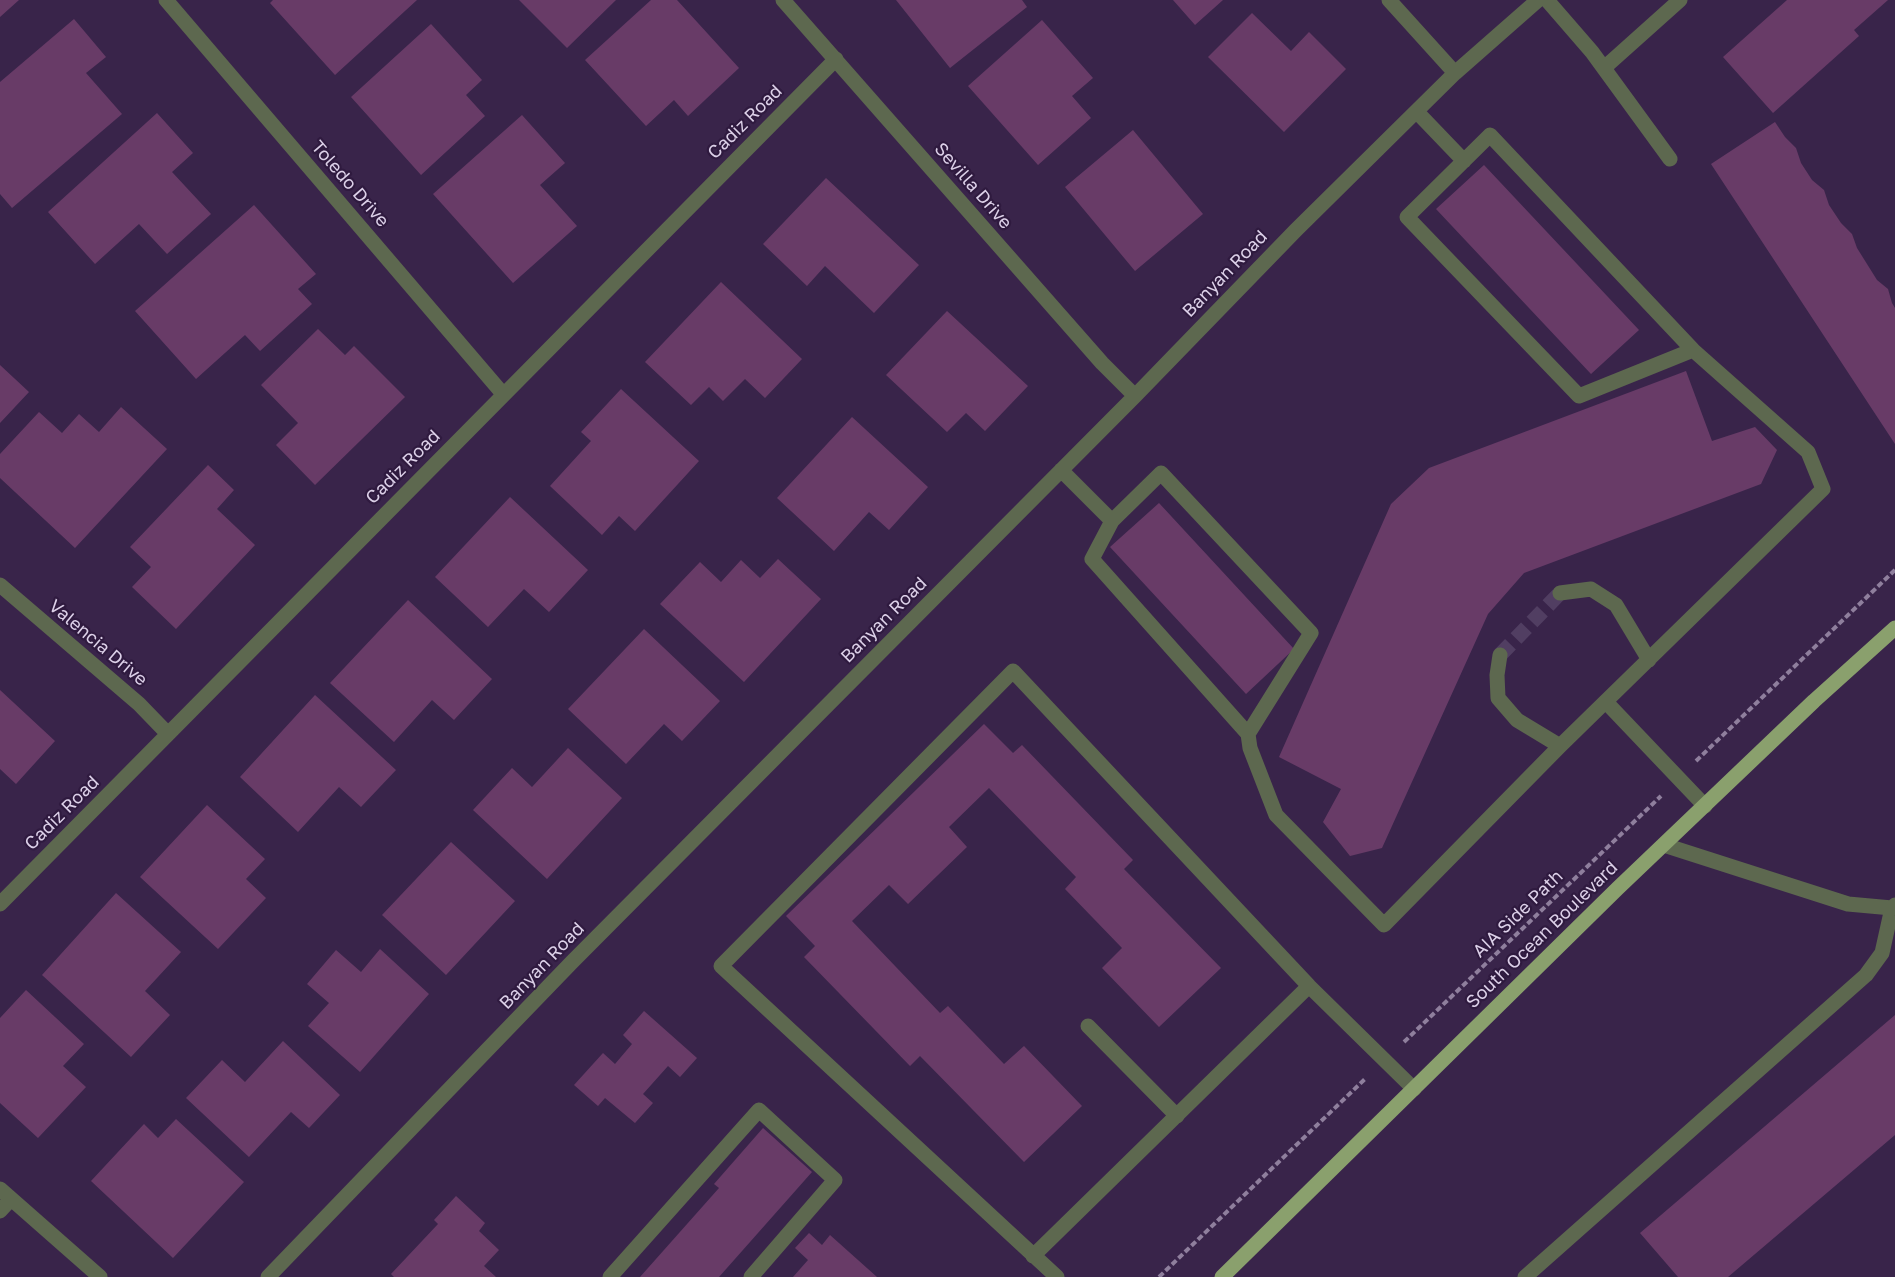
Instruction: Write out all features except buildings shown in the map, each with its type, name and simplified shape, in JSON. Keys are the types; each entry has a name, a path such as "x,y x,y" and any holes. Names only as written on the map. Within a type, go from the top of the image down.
{"main road":[{"name":"South Ocean Boulevard","path":"1222,1277 1664,845 1806,709 1895,628"}],"street":[{"name":"Toledo Drive","path":"166,0 473,356 503,394"},
{"name":"Sevilla Drive","path":"783,0 1102,363 1134,396"},
{"path":"1389,0 1455,73"},
{"name":"Banyan Road","path":"267,1277 572,962 1296,230 1455,73 1538,0"},
{"path":"1547,0 1604,68 1670,159"},
{"path":"1604,68 1680,0"},
{"name":"Cadiz Road","path":"0,904 836,59"},
{"path":"1417,112 1464,161"},
{"path":"1248,734 1311,633 1161,473 1113,521 1092,559 1248,734 1250,748 1276,815 1384,925 1560,746 1823,489 1808,452 1693,350 1490,135 1407,217 1579,396 1693,350"},
{"path":"1061,470 1113,521"},
{"name":"Valencia Drive","path":"0,585 138,704 168,734"},
{"path":"1560,593 1592,589 1616,605 1649,660"},
{"path":"1500,655 1497,675 1498,698 1517,720 1560,746"},
{"path":"1057,1277 721,966 1013,671 1309,986 1414,1089"},
{"path":"1606,702 1705,806"},
{"path":"1525,1277 1866,975 1882,953 1893,907 1848,904 1664,845"},
{"path":"1033,1256 1309,986"},
{"path":"1088,1026 1177,1116"},
{"path":"610,1277 759,1110 835,1180 751,1277"},
{"path":"0,1211 5,1194 99,1277"}],"path":[{"name":"AIA Side Path","path":"1159,1277 1895,570"}],"tunnel":[{"path":"1500,655 1560,593"}]}
